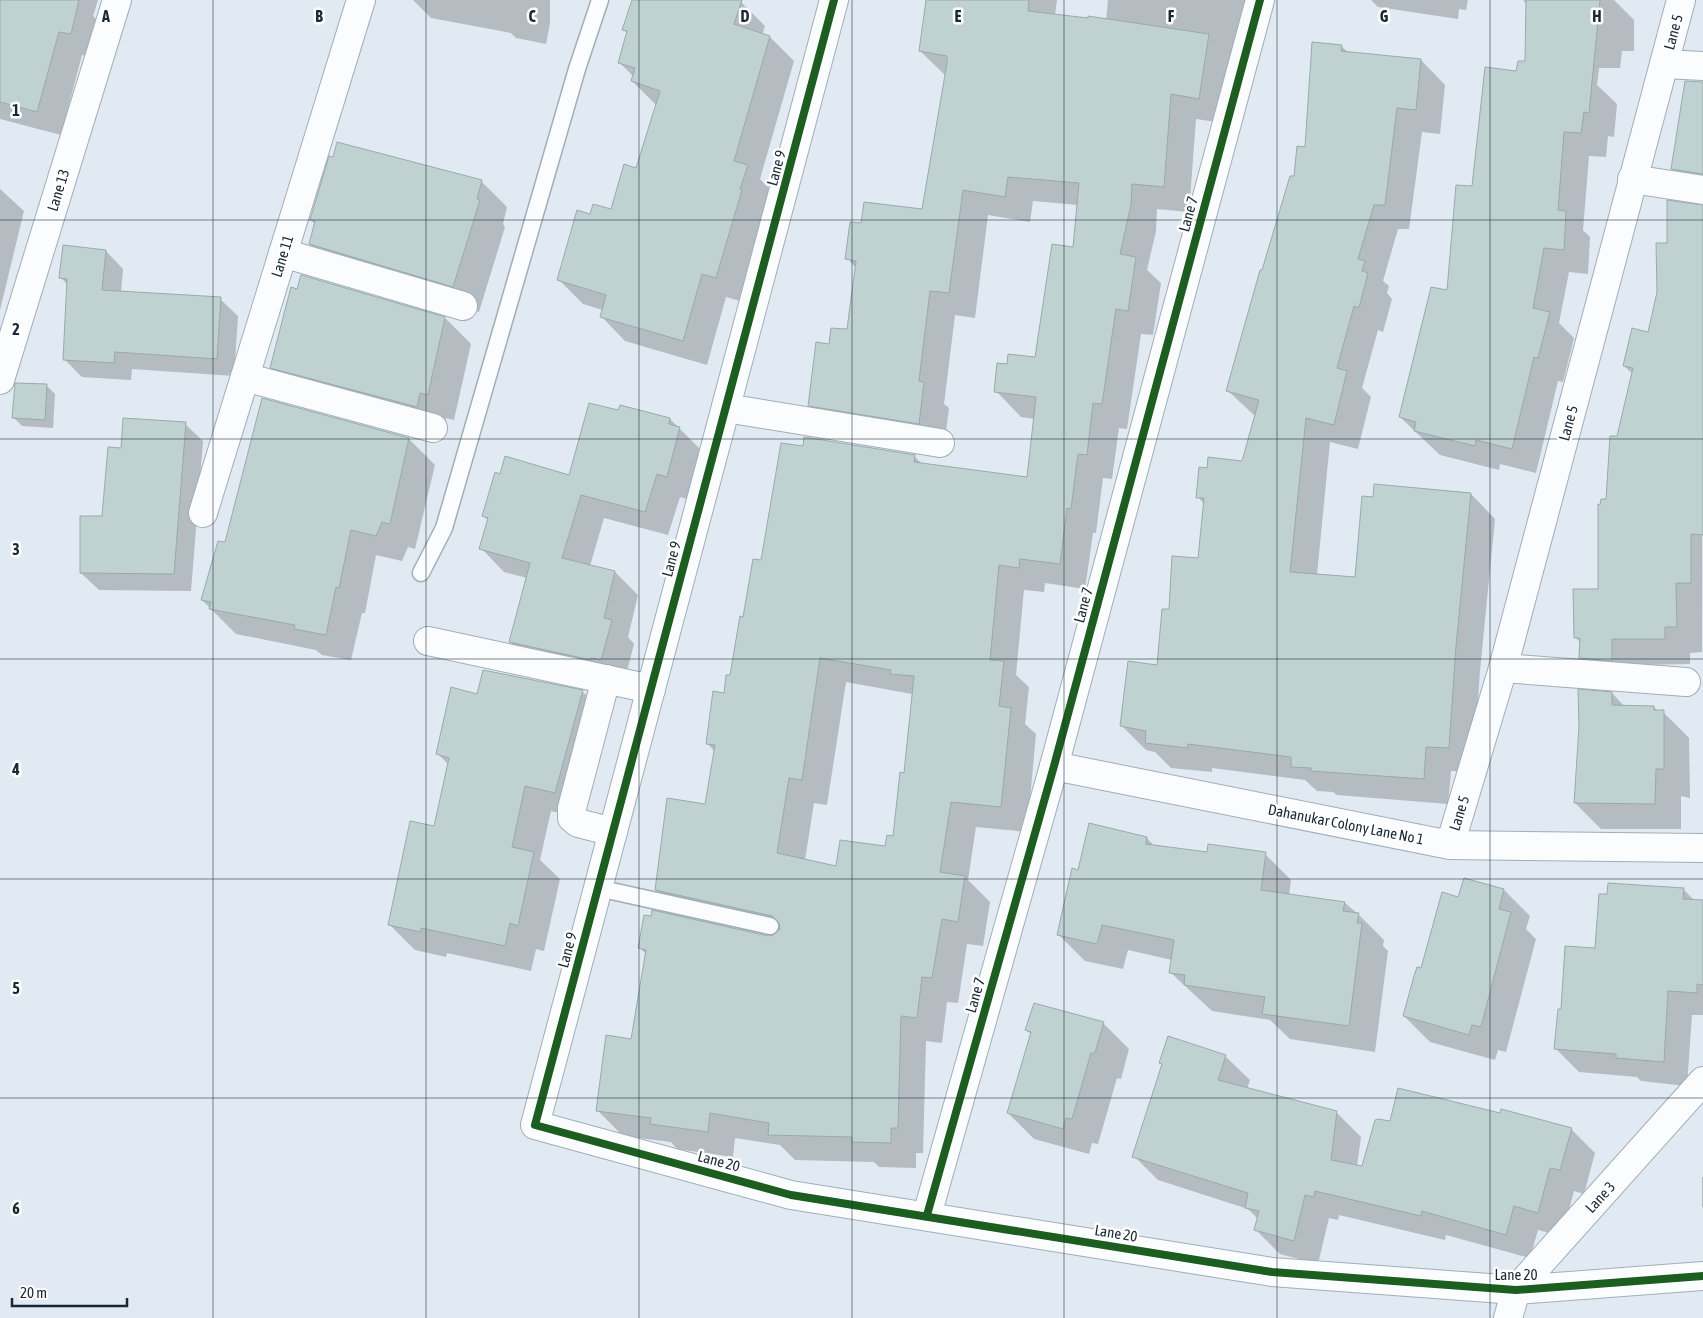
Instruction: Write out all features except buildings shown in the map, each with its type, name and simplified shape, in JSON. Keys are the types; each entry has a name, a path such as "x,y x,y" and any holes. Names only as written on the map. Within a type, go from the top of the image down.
{"street":[{"name":"Lane 13","path":"0,380 117,0"},
{"name":"Lane 11","path":"203,513 361,0"},
{"name":"Lane 9","path":"535,1125 834,0"},
{"name":"Lane 7","path":"927,1215 1054,766 1260,0"},
{"name":"Lane 5","path":"1450,845 1503,668 1681,0"},
{"path":"1664,64 1703,66"},
{"path":"1632,179 1703,190"},
{"path":"283,253 464,306"},
{"path":"245,377 433,428"},
{"path":"726,408 940,443"},
{"path":"428,640 651,689"},
{"path":"1503,668 1686,682"},
{"path":"606,679 572,808 572,818 578,823 613,832"},
{"name":"Dahanukar Colony Lane No 1","path":"1054,766 1450,845 1703,848"},
{"name":"Lane 3","path":"1508,1318 1516,1290 1703,1082"},
{"name":"Lane 20","path":"535,1125 792,1195 927,1215 1272,1272 1516,1290 1703,1276"}],"lane":[{"path":"421,573 444,528 577,69 600,0"},
{"path":"598,888 770,926"}],"cycle path":[{"path":"834,0 535,1125 791,1195 1272,1272 1516,1290 1703,1276"},
{"path":"927,1215 1054,766 1260,0"}]}
